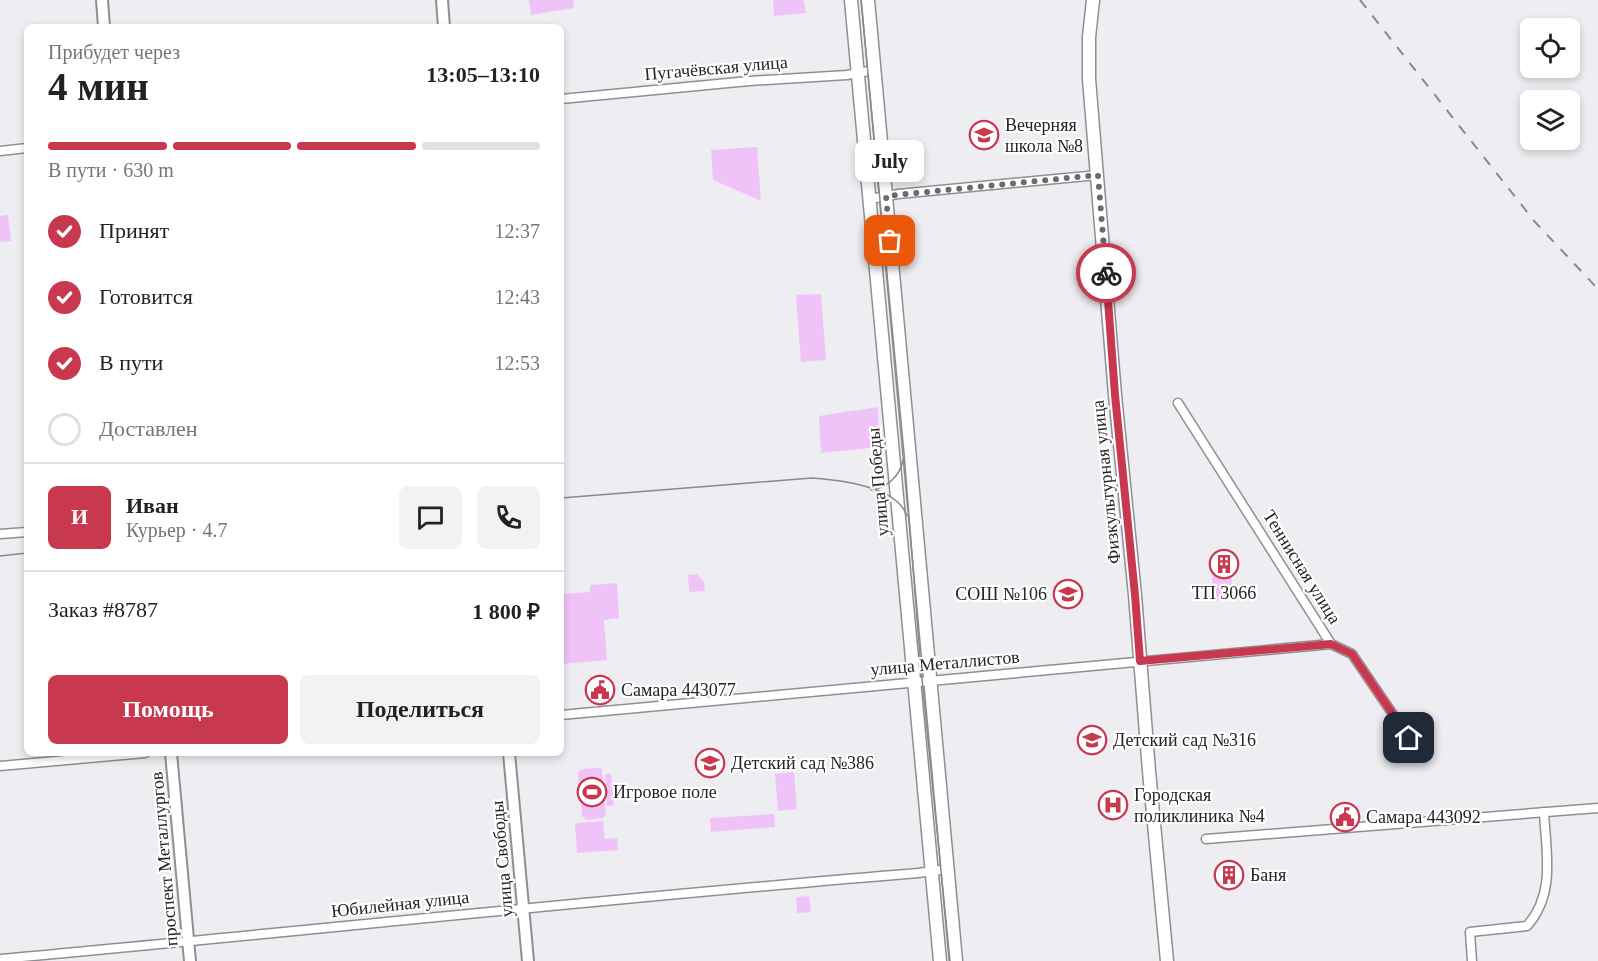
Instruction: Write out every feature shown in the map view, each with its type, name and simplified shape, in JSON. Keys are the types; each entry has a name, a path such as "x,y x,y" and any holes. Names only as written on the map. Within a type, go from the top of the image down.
{"main road":[{"name":"улица Победы","path":"851,0 940,961"},
{"name":"улица Победы","path":"868,0 956,961"},
{"name":"Физкультурная улица","path":"1093,0 1089,37 1089,79 1115,395 1167,961"}],"street":[{"path":"102,0 104,24"},
{"path":"442,0 444,24"},
{"name":"Пугачёвская улица","path":"564,99 749,81 847,75 874,70"},
{"path":"0,151 24,148"},
{"path":"870,200 886,196 1098,175"},
{"name":"Теннисная улица","path":"1178,403 1331,644 1352,654 1409,738"},
{"path":"0,534 24,532"},
{"name":"улица Металлистов","path":"564,715 1331,644"},
{"path":"0,766 112,756"},
{"name":"проспект Металлургов","path":"171,756 190,961"},
{"name":"улица Свободы","path":"509,756 528,961"},
{"path":"1206,838 1598,808"},
{"path":"1472,961 1470,932 1527,926 1535,917 1543,900 1547,883 1544,812"},
{"name":"Юбилейная улица","path":"0,958 948,869"}],"shaded area":[{"path":"529,0 573,0 574,8 531,15"},
{"path":"773,0 804,0 806,13 774,16"},
{"path":"757,147 761,201 713,180 711,150"},
{"path":"8,215 11,241 0,242 0,216"},
{"path":"821,294 826,360 801,362 796,295"},
{"path":"878,407 879,447 821,453 819,416"},
{"path":"1231,572 1233,599 1213,601 1212,573"},
{"path":"697,574 704,582 705,591 689,592 688,575"},
{"path":"617,583 619,618 604,620 607,660 564,664 564,594 590,592 590,585"},
{"name":"Игровое поле","path":"601,768 606,814 603,818 587,820 582,816 578,772 582,769"},
{"path":"794,772 797,809 778,811 775,774"},
{"path":"605,774 611,774 614,805 607,806"},
{"path":"774,814 775,827 711,832 710,818"},
{"path":"603,821 605,839 617,838 618,850 577,853 575,823"},
{"path":"809,896 811,912 797,913 796,897"}],"tram line":[{"path":"861,0 904,453 921,669 950,961"},
{"path":"871,490 882,487 892,480 903,460"},
{"path":"564,498 812,478 852,483 880,491 901,506 907,516"},
{"path":"0,556 24,553"}],"railway":[{"path":"1360,0 1535,222 1598,289"}],"way so far":[{"path":"890,241 886,196 1098,175 1106,273"}],"place":[{"name":"Вечерняя школа №8","path":"984,135"},
{"name":"July","path":"890,241"},
{"name":"ТП 3066","path":"1224,564"},
{"name":"СОШ №106","path":"1068,594"},
{"name":"Самара 443077","path":"600,690"},
{"name":"Детский сад №316","path":"1092,740"},
{"name":"Детский сад №386","path":"710,763"},
{"name":"Игровое поле","path":"592,792"},
{"name":"Городская поликлиника №4","path":"1113,805"},
{"name":"Самара 443092","path":"1345,817"},
{"name":"Баня","path":"1229,875"}],"route":[{"path":"1106,273 1140,661 1331,644 1352,654 1409,738"}]}
